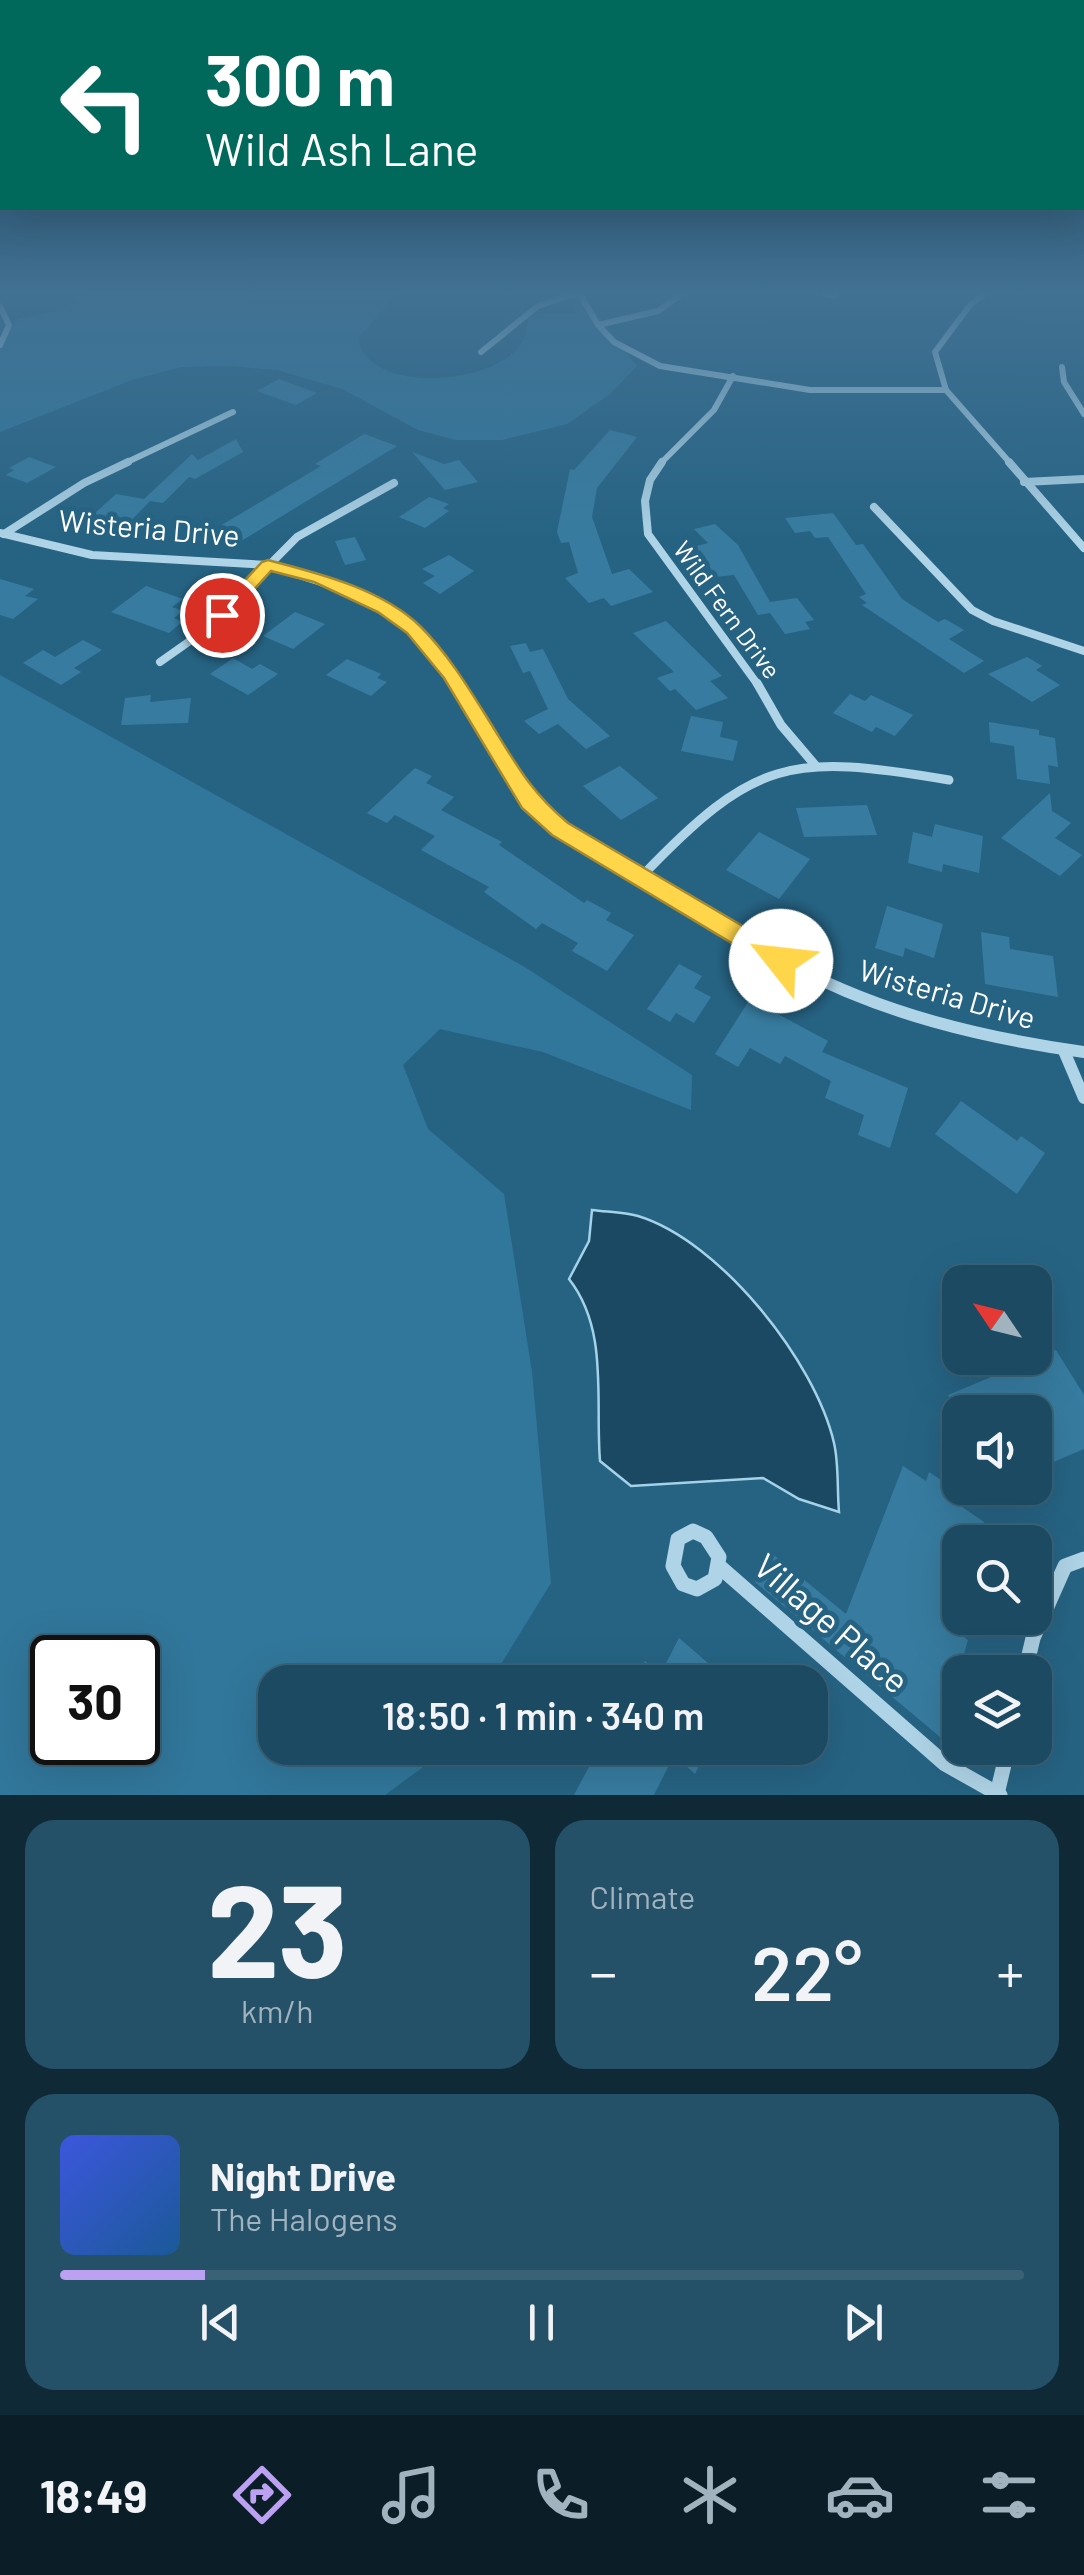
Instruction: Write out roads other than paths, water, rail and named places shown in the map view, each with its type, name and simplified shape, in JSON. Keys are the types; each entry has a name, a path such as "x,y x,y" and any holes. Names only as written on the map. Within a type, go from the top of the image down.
{"street":[{"path":"724,375 810,390 946,390"},
{"path":"942,375 946,390 1084,548"},
{"path":"1063,375 1084,414"},
{"name":"Wild Fern Drive","path":"733,376 714,410 662,462 650,480 645,501 648,534 753,676 781,724 815,764"},
{"path":"2,534 84,483 232,412"},
{"path":"1024,482 1084,479"},
{"path":"160,662 204,631 268,565 320,522 394,483"},
{"path":"874,507 972,610 993,621 1084,651"},
{"name":"Wisteria Drive","path":"2,534 92,554 268,565 346,590 413,629 451,674 530,803 560,829 725,930 848,994 1002,1042 1084,1052"},
{"path":"640,878 696,820 740,789 778,772 815,764 949,780"},
{"path":"1064,1051 1084,1098"},
{"path":"1029,1655 1065,1566 1084,1559"},
{"name":"Village Place","path":"720,1567 945,1764 998,1794"},
{"path":"998,1794 1004,1765"}]}
